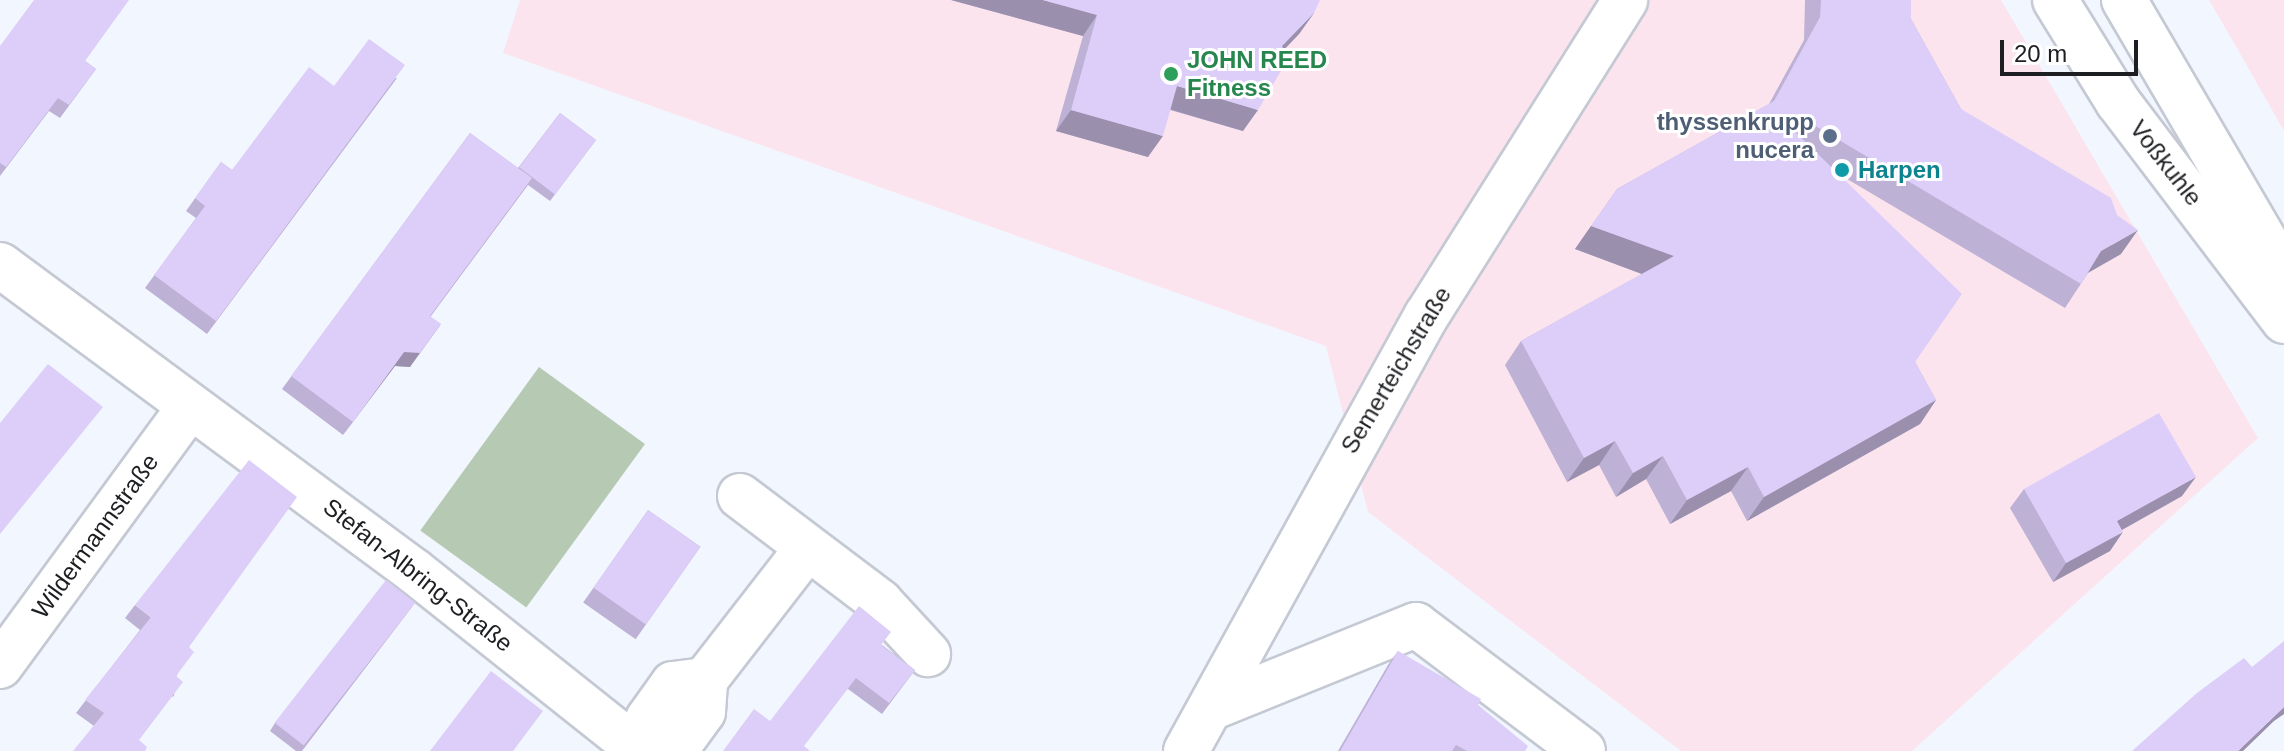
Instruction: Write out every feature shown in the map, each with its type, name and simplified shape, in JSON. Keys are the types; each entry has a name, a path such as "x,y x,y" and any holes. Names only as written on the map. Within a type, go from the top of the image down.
{"street":[{"name":"Semerteichstraße","path":"1186,751 1213,707 1301,532 1419,328 1625,0"},
{"name":"Voßkuhle","path":"2055,0 2118,102 2284,321"},
{"name":"Voßkuhle","path":"2124,0 2284,274"},
{"name":"Stefan-Albring-Straße","path":"0,265 427,580 640,751"},
{"name":"Wildermannstraße","path":"0,666 190,406"},
{"path":"740,496 806,550 880,602 928,654"},
{"path":"658,751 681,742 703,712 705,680 806,550"},
{"path":"1213,707 1416,625 1583,751"},
{"path":"646,751 648,719 673,684 705,680"}],"shaded area":[{"path":"520,0 2001,0 2258,438 1912,751 1681,751 1368,512 1326,346 503,53"},
{"path":"2209,0 2284,0 2284,131 2234,43"}],"green space":[{"path":"539,367 645,444 526,607 420,530"}],"building":[{"path":"34,0 129,0 85,61 96,69 69,105 58,98 6,167 0,163 0,46"},
{"name":"JOHN REED Fitness","path":"1043,0 1320,0 1314,13 1282,46 1288,59 1258,110 1177,86 1163,136 1071,110 1097,15"},
{"path":"1821,0 1911,0 1911,19 1961,109 2111,198 2117,215 2138,230 2101,251 2081,284 1797,115 1789,126 1962,294 1915,362 1936,400 1764,497 1748,467 1687,500 1663,456 1633,473 1615,441 1584,458 1521,341 1674,256 1591,226 1617,189 1774,101 1820,17"},
{"path":"369,39 405,65 216,321 154,275 205,206 195,198 221,162 232,170 309,67 334,86"},
{"path":"560,113 596,140 555,194 519,167"},
{"path":"470,133 532,178 430,316 441,324 420,353 404,352 353,422 291,376"},
{"path":"48,364 103,407 0,534 0,423"},
{"path":"2159,413 2196,477 2117,521 2123,532 2066,563 2024,489"},
{"path":"249,460 297,497 189,647 194,652 176,676 183,682 139,740 147,747 145,751 73,751 104,713 85,700 151,617 135,605"},
{"path":"648,510 700,547 646,625 594,588"},
{"path":"386,580 415,603 304,745 275,723"},
{"path":"859,606 891,632 881,645 915,670 889,703 856,678 804,746 810,751 723,751 754,709 770,721"},
{"path":"2284,641 2284,707 2238,751 2132,751 2197,693 2244,658 2252,667"},
{"path":"1398,651 1481,699 1478,705 1528,746 1525,751 1467,751 1456,745 1452,751 1340,751"},
{"path":"491,671 543,711 513,751 430,751"}],"place":[{"name":"JOHN REED Fitness","path":"1171,74"},
{"name":"thyssenkrupp nucera","path":"1830,136"},
{"name":"Harpen","path":"1842,170"}]}
